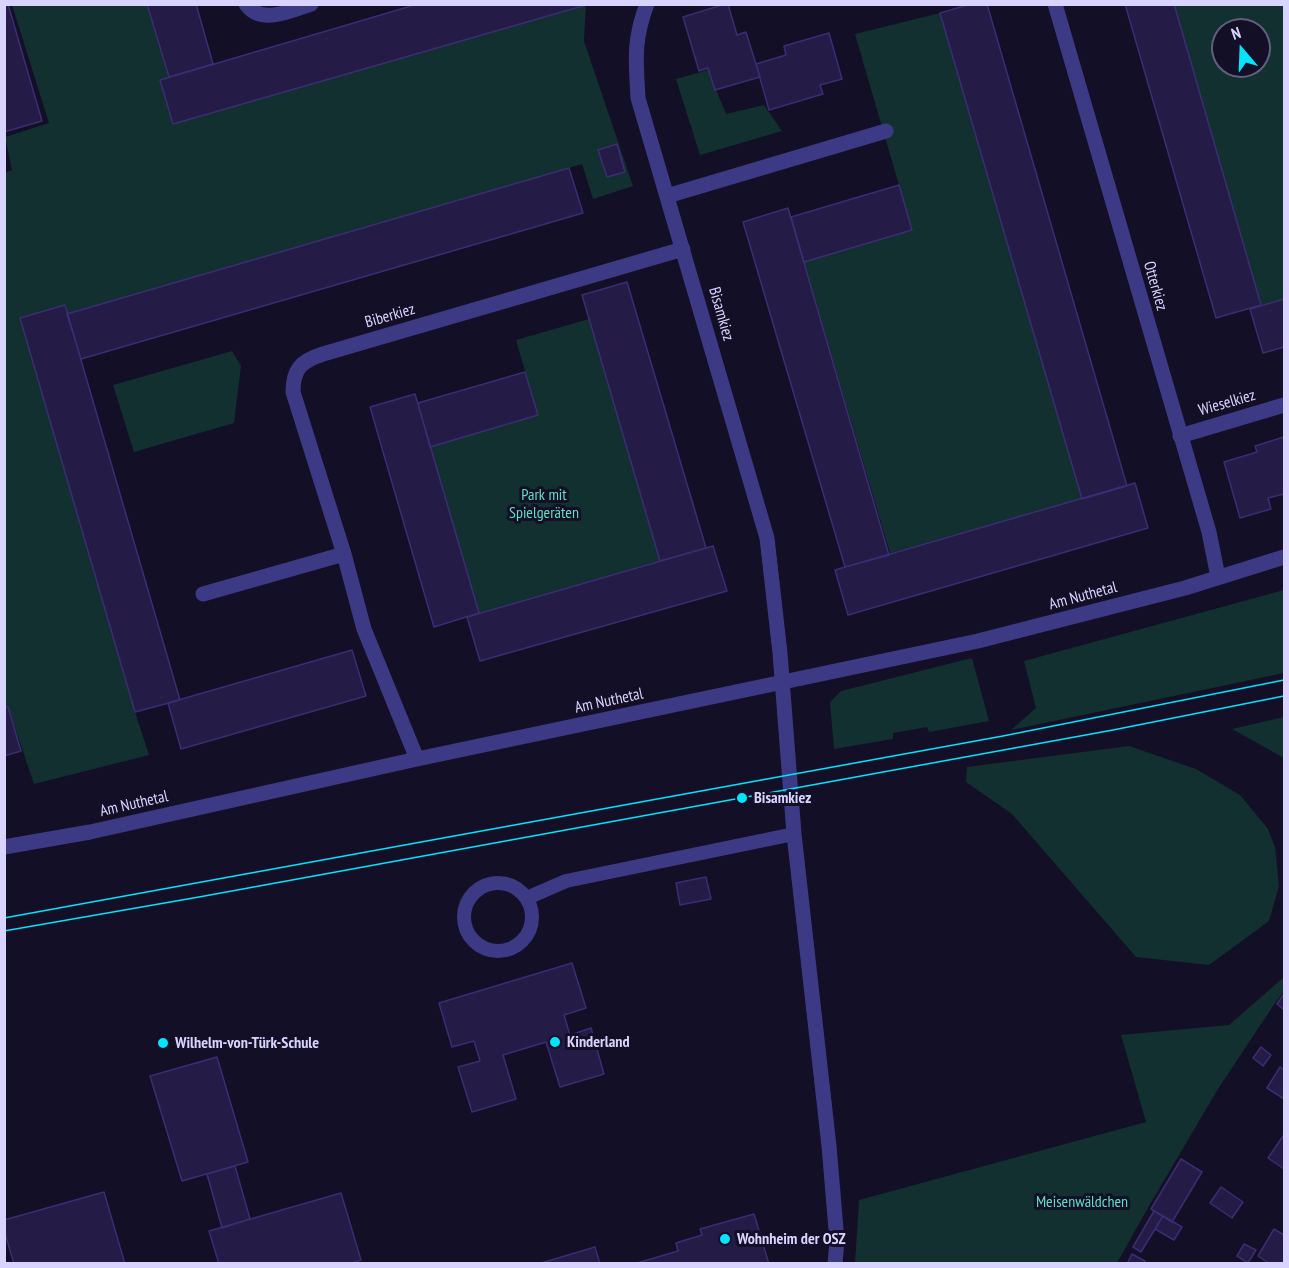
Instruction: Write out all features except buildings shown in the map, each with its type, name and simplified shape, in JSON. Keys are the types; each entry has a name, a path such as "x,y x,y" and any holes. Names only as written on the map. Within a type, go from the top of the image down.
{"street":[{"path":"246,4 256,14 271,16 311,4"},
{"name":"Bisamkiez","path":"647,4 640,23 635,52 638,98 767,538 782,682 794,834 829,1146 837,1242 835,1263"},
{"name":"Otterkiez","path":"1055,4 1209,532 1218,577"},
{"path":"667,196 886,131"},
{"name":"Biberkiez","path":"417,759 364,629 344,554 293,392 293,380 298,368 308,359 323,354 683,249"},
{"name":"Wieselkiez","path":"1180,436 1284,405"},
{"path":"203,594 344,554"},
{"path":"1218,577 1284,557"},
{"name":"Am Nuthetal","path":"4,847 90,832 417,759 978,641 1185,588 1218,577"}],"lane":[{"path":"527,898 566,881 794,834"},
{"path":"494,883 516,888 527,898 532,916 528,935 510,950 489,951 475,944 464,925 465,909 475,892 494,883"}],"green space":[{"path":"12,5 147,5 169,77 160,80 173,124 586,5 584,41 633,186 593,199 582,164 67,314 65,305 20,318 149,755 34,784 8,707 5,708 4,173 12,170 5,137 49,123"},
{"path":"1174,5 1284,5 1284,299 1261,305"},
{"path":"940,13 1082,499 890,553 804,262 912,230 855,34"},
{"path":"708,70 726,114 764,105 782,131 700,155 676,79"},
{"name":"Park mit Spielgeräten","path":"589,319 660,561 479,613 430,447 538,415 516,340"},
{"path":"232,351 241,366 234,423 134,452 113,385"},
{"path":"1284,590 1284,673 1011,730 1036,708 1024,661"},
{"path":"972,658 989,721 929,732 927,727 893,733 893,739 834,749 830,702 841,691"},
{"path":"1284,717 1284,758 1232,729"},
{"path":"1129,746 1196,769 1240,795 1268,829 1275,847 1279,886 1269,921 1209,965 1136,957 1012,814 966,782 967,767"},
{"name":"Meisenwäldchen","path":"1284,977 1284,991 1218,1089 1117,1263 855,1263 859,1200 1146,1122 1121,1035 1229,1025"}],"tram line":[{"path":"4,918 1003,736 1284,680"},
{"path":"4,931 1113,730 1284,696"}],"place":[{"name":"Bisamkiez","path":"742,798"},
{"name":"Kinderland","path":"555,1042"},
{"name":"Wilhelm-von-Türk-Schule","path":"163,1043"},
{"name":"Wohnheim der OSZ","path":"725,1239"}]}
